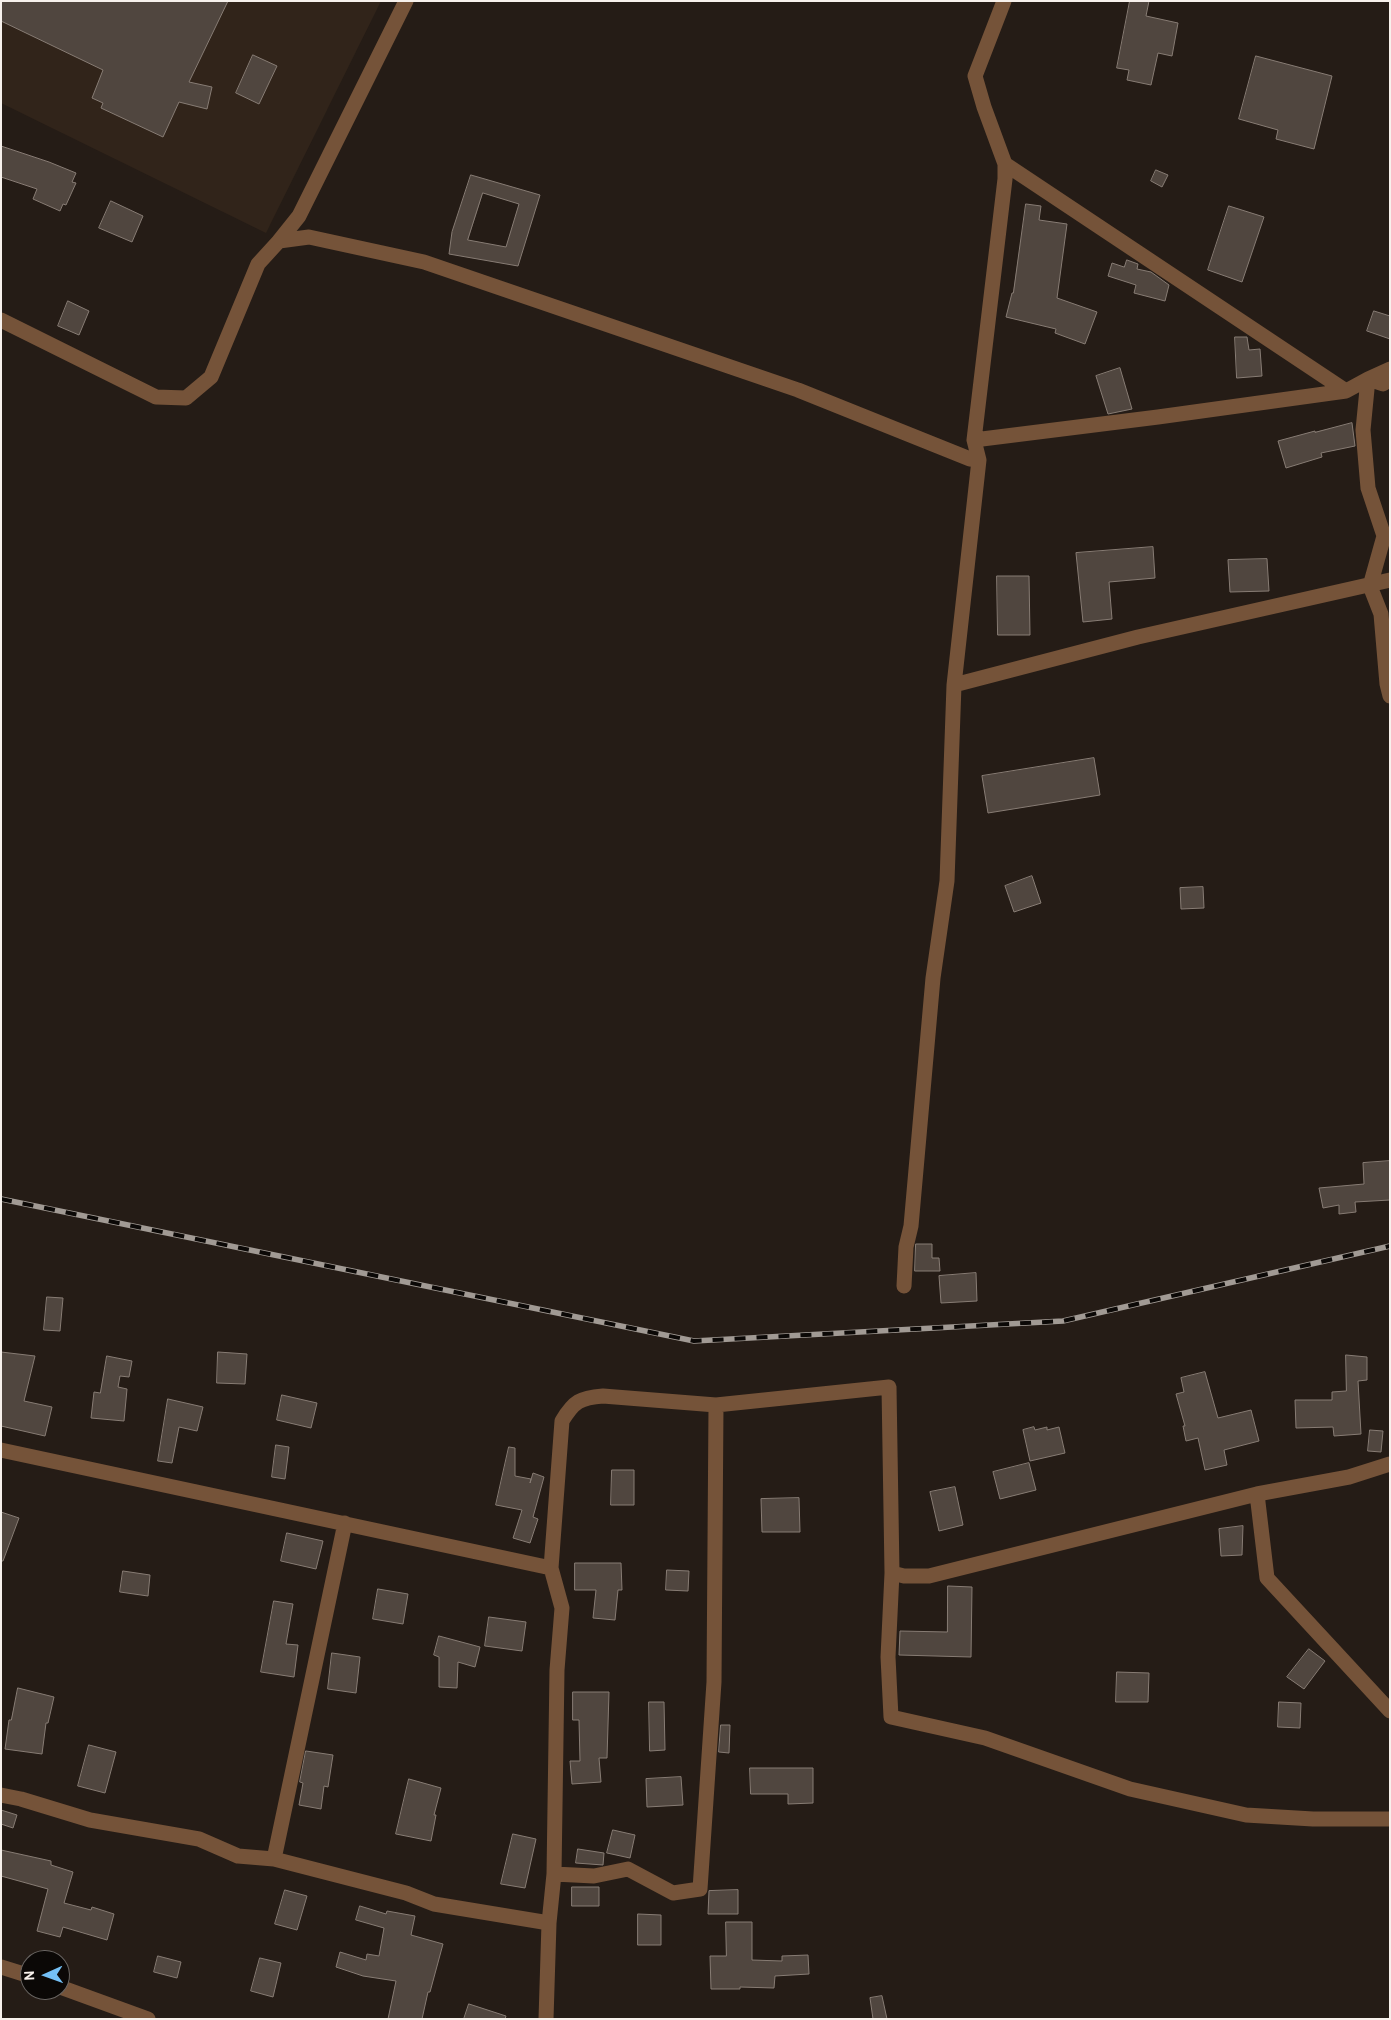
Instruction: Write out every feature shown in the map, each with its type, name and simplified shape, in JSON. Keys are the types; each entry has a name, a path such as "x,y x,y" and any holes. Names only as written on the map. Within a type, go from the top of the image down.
{"street":[{"path":"1,320 156,397 186,398 211,377 258,264 280,241 298,216 406,1"},
{"path":"904,1286 906,1247 911,1226 933,978 947,881 954,685 979,460 974,440 1005,179 1005,164 975,76 1004,1"},
{"path":"1005,164 1346,391"},
{"path":"280,241 309,237 424,262 798,390 970,459 979,460"},
{"path":"974,440 1346,391 1390,368"},
{"path":"1368,379 1383,384 1390,380"},
{"path":"1368,379 1363,430 1368,488 1384,536 1370,586 1381,614 1387,684 1390,696"},
{"path":"954,685 1138,637 1390,580"},
{"path":"546,2019 549,1923 554,1874 557,1670 562,1608 551,1568 562,1421 572,1405 585,1398 603,1396 716,1405 889,1387 892,1572 888,1657 890,1717 986,1738 1130,1788 1246,1816 1314,1819 1390,1819"},
{"path":"554,1874 594,1876 628,1869 673,1893 700,1888 714,1682 716,1405"},
{"path":"1,1450 551,1568"},
{"path":"892,1572 904,1576 929,1576 1257,1494 1349,1477 1390,1464"},
{"path":"1257,1494 1267,1578 1390,1711"},
{"path":"274,1859 345,1523"},
{"path":"1,1795 21,1799 90,1820 199,1839 238,1856 274,1859 406,1892 434,1904 549,1923"},
{"path":"1,1967 20,1973"},
{"path":"70,1991 148,2019"}],"shaded area":[{"path":"1,1 381,1 266,233 1,103"}],"building":[{"path":"1,1 228,1 189,82 212,87 207,109 179,102 163,137 101,108 103,103 92,98 103,70 1,21"},
{"path":"1130,1 1149,1 1146,16 1178,23 1172,56 1158,53 1151,85 1127,80 1129,70 1117,68"},
{"path":"253,55 277,66 259,104 236,93"},
{"path":"1256,56 1332,76 1314,149 1276,139 1278,130 1239,119"},
{"path":"1,146 76,173 72,182 76,183 66,205 63,204 60,211 33,199 37,189 1,177"},
{"path":"1156,170 1168,175 1162,187 1151,181"},
{"path":"471,175 540,195 518,266 449,254 452,232","holes":["483,193 519,204 506,247 468,240"]},
{"path":"111,201 143,216 132,242 99,228"},
{"path":"1026,204 1041,206 1039,220 1067,224 1057,298 1097,312 1085,344 1055,333 1056,329 1006,317 1013,293"},
{"path":"1229,206 1264,217 1242,282 1208,270"},
{"path":"1127,260 1138,264 1137,269 1151,272 1169,285 1165,301 1134,293 1136,285 1108,276 1112,263 1124,267"},
{"path":"68,301 89,311 79,335 58,326"},
{"path":"1374,311 1390,316 1390,339 1367,331"},
{"path":"1235,337 1247,337 1249,350 1260,349 1262,376 1237,378"},
{"path":"1120,368 1132,409 1108,414 1096,376"},
{"path":"1352,423 1355,446 1321,453 1322,457 1286,468 1278,441"},
{"path":"1153,547 1155,578 1109,582 1112,619 1083,622 1076,553"},
{"path":"1267,559 1269,591 1230,592 1228,560"},
{"path":"997,576 1029,576 1030,635 998,635"},
{"path":"1094,758 1100,795 988,813 982,776"},
{"path":"1032,876 1041,903 1014,912 1005,886"},
{"path":"1203,887 1204,908 1181,909 1180,888"},
{"path":"1390,1161 1390,1200 1355,1202 1356,1212 1339,1214 1339,1205 1323,1208 1319,1188 1364,1184 1363,1163"},
{"path":"916,1244 932,1244 932,1258 939,1258 940,1271 915,1271"},
{"path":"976,1273 977,1301 941,1303 939,1276"},
{"path":"47,1297 63,1298 60,1331 44,1330"},
{"path":"1,1352 35,1356 24,1401 52,1407 45,1436 1,1426"},
{"path":"218,1352 247,1354 245,1384 217,1383"},
{"path":"1346,1355 1367,1357 1367,1380 1358,1381 1361,1434 1334,1436 1333,1427 1296,1428 1295,1400 1332,1400 1332,1392 1346,1391"},
{"path":"107,1356 132,1361 129,1377 120,1376 118,1387 127,1389 124,1421 91,1418 94,1392 100,1393"},
{"path":"1205,1372 1218,1418 1251,1410 1259,1441 1224,1450 1227,1465 1205,1470 1198,1438 1186,1441 1183,1426 1185,1426 1176,1394 1184,1392 1181,1378"},
{"path":"282,1395 317,1403 311,1428 277,1420"},
{"path":"168,1399 203,1407 197,1431 179,1427 172,1463 158,1461"},
{"path":"1034,1427 1035,1430 1047,1427 1047,1430 1059,1427 1065,1453 1030,1461 1023,1430"},
{"path":"1370,1430 1383,1431 1381,1452 1368,1451"},
{"path":"276,1445 289,1447 285,1479 272,1477"},
{"path":"509,1447 515,1448 515,1476 531,1479 530,1483 533,1473 544,1477 533,1517 538,1519 530,1543 513,1538 522,1510 496,1505"},
{"path":"1029,1463 1036,1490 1000,1499 993,1472"},
{"path":"612,1470 634,1470 634,1505 611,1505"},
{"path":"955,1487 963,1525 939,1531 930,1492"},
{"path":"799,1498 800,1532 762,1532 761,1499"},
{"path":"1,1512 19,1518 3,1561 1,1561"},
{"path":"1243,1526 1242,1555 1221,1556 1219,1529"},
{"path":"287,1533 323,1541 316,1569 281,1561"},
{"path":"575,1563 621,1563 622,1590 618,1590 615,1620 593,1618 596,1590 575,1590"},
{"path":"667,1570 689,1571 688,1591 666,1590"},
{"path":"123,1571 150,1575 148,1596 120,1592"},
{"path":"948,1586 972,1587 971,1657 899,1655 900,1631 947,1632"},
{"path":"378,1589 408,1594 403,1624 373,1619"},
{"path":"274,1601 293,1604 286,1644 298,1645 294,1677 261,1672"},
{"path":"489,1617 526,1622 522,1651 485,1646"},
{"path":"439,1636 480,1647 475,1667 458,1662 457,1688 439,1687 439,1657 434,1655"},
{"path":"1309,1649 1325,1661 1304,1689 1287,1677"},
{"path":"332,1653 360,1657 356,1693 328,1689"},
{"path":"1117,1672 1149,1673 1148,1702 1116,1702"},
{"path":"18,1688 54,1697 48,1723 46,1723 42,1754 5,1749 9,1720 11,1720"},
{"path":"573,1692 609,1692 607,1758 599,1758 601,1782 572,1784 570,1761 580,1761 579,1720 573,1720"},
{"path":"649,1702 664,1702 665,1750 650,1751"},
{"path":"1279,1702 1301,1703 1300,1728 1278,1727"},
{"path":"721,1725 730,1725 729,1753 719,1752"},
{"path":"89,1745 116,1752 105,1793 78,1786"},
{"path":"306,1751 333,1755 328,1787 324,1786 321,1809 299,1805 303,1783 300,1782"},
{"path":"750,1768 813,1768 813,1803 788,1804 788,1794 751,1794"},
{"path":"681,1777 683,1805 647,1807 646,1779"},
{"path":"409,1779 441,1788 434,1815 436,1815 431,1841 396,1834"},
{"path":"1,1810 17,1815 13,1828 1,1824"},
{"path":"613,1830 635,1835 630,1858 607,1853"},
{"path":"513,1834 536,1839 525,1888 501,1884"},
{"path":"578,1849 604,1853 603,1865 576,1863"},
{"path":"1,1850 51,1861 51,1865 73,1872 64,1903 91,1910 92,1907 114,1914 107,1940 63,1927 60,1937 37,1931 48,1889 1,1876"},
{"path":"572,1887 599,1887 599,1906 572,1906"},
{"path":"285,1890 307,1896 297,1930 275,1924"},
{"path":"738,1890 738,1914 708,1914 709,1891"},
{"path":"360,1906 386,1914 387,1911 415,1916 411,1935 443,1944 430,1992 428,1992 422,2019 388,2019 396,1981 363,1976 336,1967 340,1952 366,1960 367,1954 379,1956 384,1928 356,1920"},
{"path":"638,1914 661,1915 661,1945 638,1945"},
{"path":"726,1922 752,1922 752,1960 782,1961 782,1956 808,1955 809,1974 775,1976 774,1988 740,1987 740,1989 711,1989 710,1956 726,1956"},
{"path":"158,1956 181,1962 177,1978 154,1972"},
{"path":"260,1958 281,1963 273,1997 251,1991"},
{"path":"882,1996 887,2019 873,2019 870,1998"},
{"path":"469,2004 506,2016 505,2019 464,2019"}],"railway":[{"path":"1,1199 694,1341 1063,1321 1390,1246"}]}
